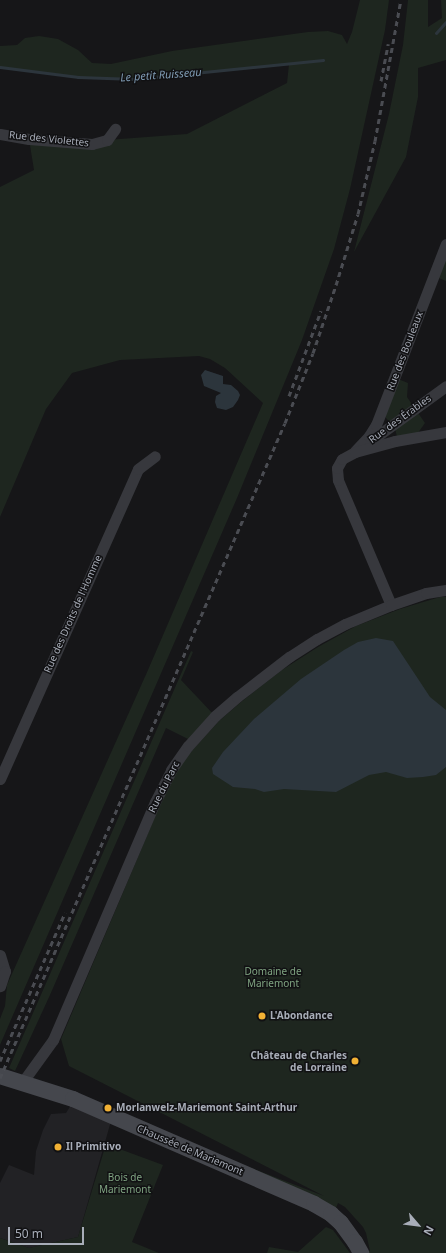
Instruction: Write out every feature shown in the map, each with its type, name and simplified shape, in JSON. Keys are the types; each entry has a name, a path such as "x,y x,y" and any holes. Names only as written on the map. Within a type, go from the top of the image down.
{"street":[{"name":"Rue des Violettes","path":"0,134 53,142 92,144 108,140 115,129"},
{"name":"Rue des Bouleaux","path":"355,452 370,436 376,425 446,244"},
{"name":"Rue des Érables","path":"355,452 446,386"},
{"name":"Rue des Bouleaux","path":"390,605 337,474 337,468 342,459 355,452 395,441 446,432"},
{"name":"Rue des Droits de l'Homme","path":"0,779 138,469 156,456"},
{"name":"Rue du Parc","path":"23,1085 24,1080 53,1040 155,802 171,770 188,746 215,716 289,657 345,624 390,605 426,593 446,590"},
{"path":"0,955 5,971 0,986"},
{"name":"Chaussée de Mariemont","path":"0,1076 23,1085 73,1099 314,1204 336,1218 355,1242 361,1253"}],"shaded area":[{"path":"205,370 223,376 223,384 231,385 238,391 240,395 233,407 226,410 217,408 215,402 216,396 221,393 204,386 201,375"},
{"path":"376,638 393,641 430,697 446,710 446,767 436,775 423,777 407,778 386,772 369,775 336,792 284,789 264,792 255,789 233,787 213,774 212,768 223,752 254,719 301,679 358,642"},
{"path":"71,1105 111,1121 78,1237 29,1248 0,1238 0,1183 9,1165 34,1175 36,1151 43,1130 51,1114 66,1113"}],"green space":[{"path":"360,0 389,0 385,30 350,189 334,249 302,340 237,498 0,1045 0,1019 5,1006 7,985 148,670 263,403 225,368 210,359 199,356 120,360 72,373 46,409 0,517 0,187 34,170 29,139 107,140 187,134 287,83 289,64 135,79 78,77 0,67 0,46 17,45 25,38 39,36 58,39 78,50 92,63 111,64 172,51 308,32 328,31 342,35 347,44 352,32"},
{"path":"408,0 428,0 428,27 442,18 441,0 446,0 446,60 418,68 418,97 406,157 354,252 389,114 403,45"},
{"path":"446,255 446,281 434,276"},
{"path":"398,379 408,383 407,397 425,423 415,437 397,437 395,428 386,418 384,413"},
{"name":"Domaine de Mariemont","path":"440,597 446,597 446,1253 361,1253 341,1223 73,1099 324,1196 69,1066 61,1039 160,805 172,779 188,755 219,721 282,670 318,647 356,626 400,609","holes":["338,1203 345,1207 363,1227 370,1251 367,1252 347,1218 336,1208"]},
{"path":"191,651 193,652 181,680 215,716 192,741 166,728 50,995 15,1071 9,1068"},
{"name":"Bois de Mariemont","path":"106,1144 163,1165 132,1242 159,1253 0,1253 0,1238 29,1248 78,1237"},
{"path":"326,1227 333,1230 350,1253 267,1253 269,1247 298,1252"}],"waterway":[{"name":"Le petit Ruisseau","path":"436,33 446,22"},
{"name":"Le petit Ruisseau","path":"0,67 78,77 135,79 323,60"}],"railway":[{"path":"0,1078 285,423 313,353 358,214 375,141 401,0"},
{"path":"381,81 388,44"},
{"path":"289,396 321,311"},
{"path":"0,1061 65,913"}],"place":[{"name":"L'Abondance","path":"262,1016"},
{"name":"Château de Charles de Lorraine","path":"355,1061"},
{"name":"Morlanwelz-Mariemont Saint-Arthur","path":"108,1108"},
{"name":"Il Primitivo","path":"58,1147"}]}
